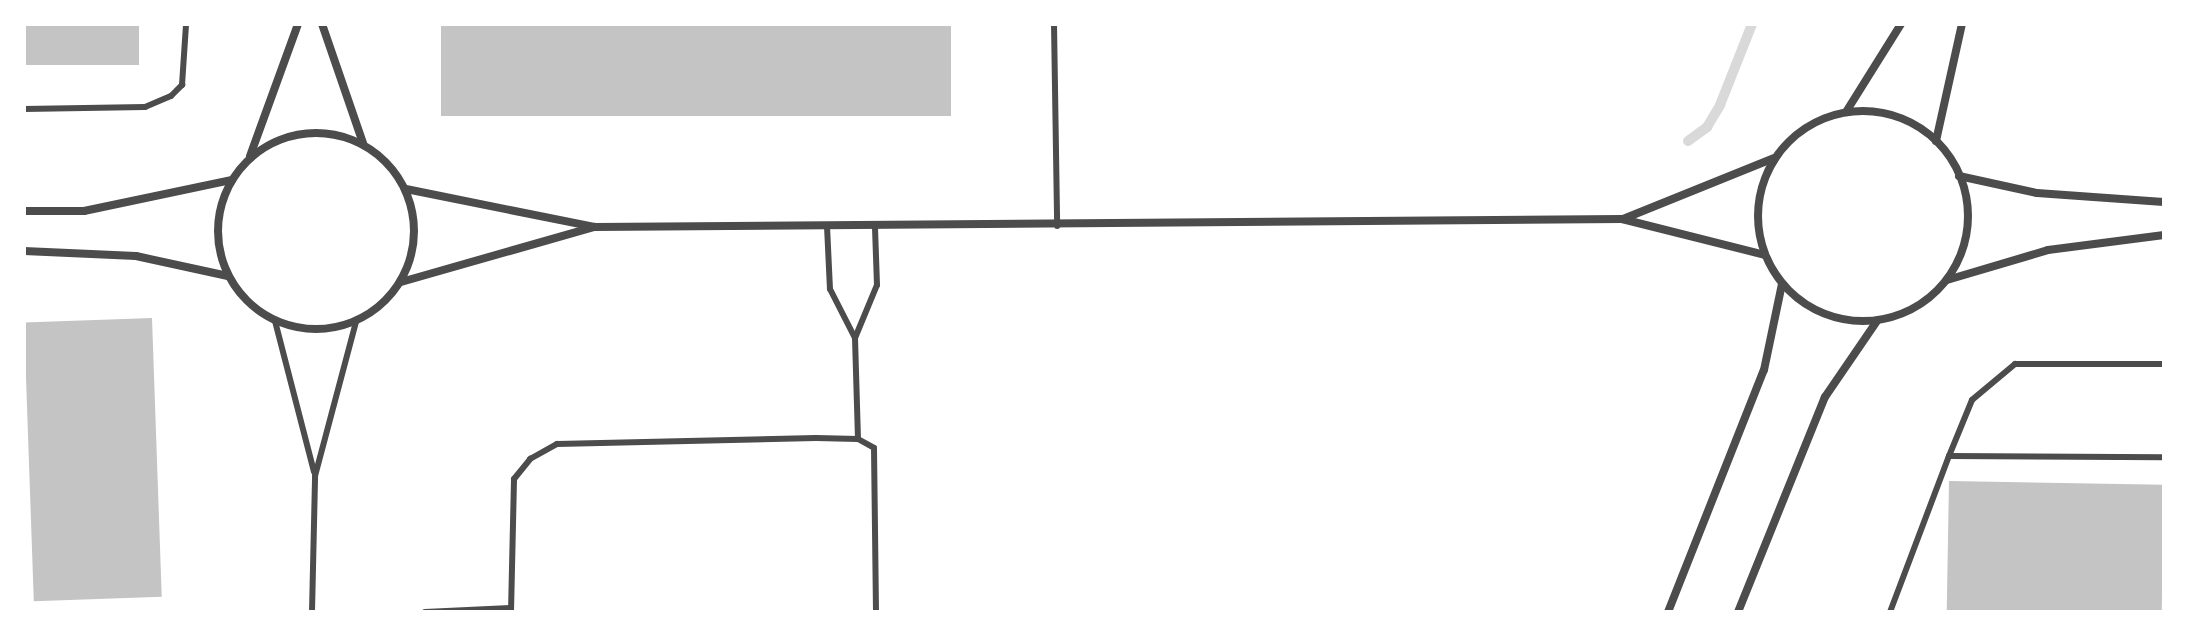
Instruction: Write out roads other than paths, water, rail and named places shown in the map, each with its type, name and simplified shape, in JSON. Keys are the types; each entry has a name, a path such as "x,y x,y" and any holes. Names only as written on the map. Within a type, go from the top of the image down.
{"street":[{"path":"228,276 219,222 231,180 250,157 298,24"},
{"path":"322,24 363,143 406,189 594,227 1057,226 1622,219 1765,255"},
{"path":"1846,112 1901,24"},
{"path":"1936,141 1962,24"},
{"path":"1622,219 1774,158 1797,133 1846,112 1892,114 1936,141 1959,176 1969,222 1947,280"},
{"path":"250,157 304,132 363,143"},
{"path":"1774,158 1757,222 1765,255 1782,284 1841,319 1877,321 1912,310 1947,280 2061,247 2164,235"},
{"path":"1959,176 2037,193 2164,202"},
{"path":"24,211 84,211 231,180"},
{"path":"401,282 413,251 406,189"},
{"path":"24,251 136,256 228,276 275,321 316,330 356,322 401,282 594,227"},
{"path":"1668,612 1764,370 1782,284"},
{"path":"1738,612 1825,397 1877,321"}],"lane":[{"path":"24,109 145,107 171,96 182,85 186,24"},
{"path":"1054,24 1057,226"},
{"path":"827,226 830,289 855,338"},
{"path":"858,439 855,338 877,285 875,227"},
{"path":"275,321 315,476"},
{"path":"312,612 315,476 356,322"},
{"path":"1890,612 1972,400 2015,364 2164,364"},
{"path":"425,612 511,610 514,479 530,459 557,444 858,439 874,448 879,468 876,612"},
{"path":"1949,456 2164,457"}],"waterway":[{"path":"1688,141 1707,127 1720,105 1752,24"}]}
